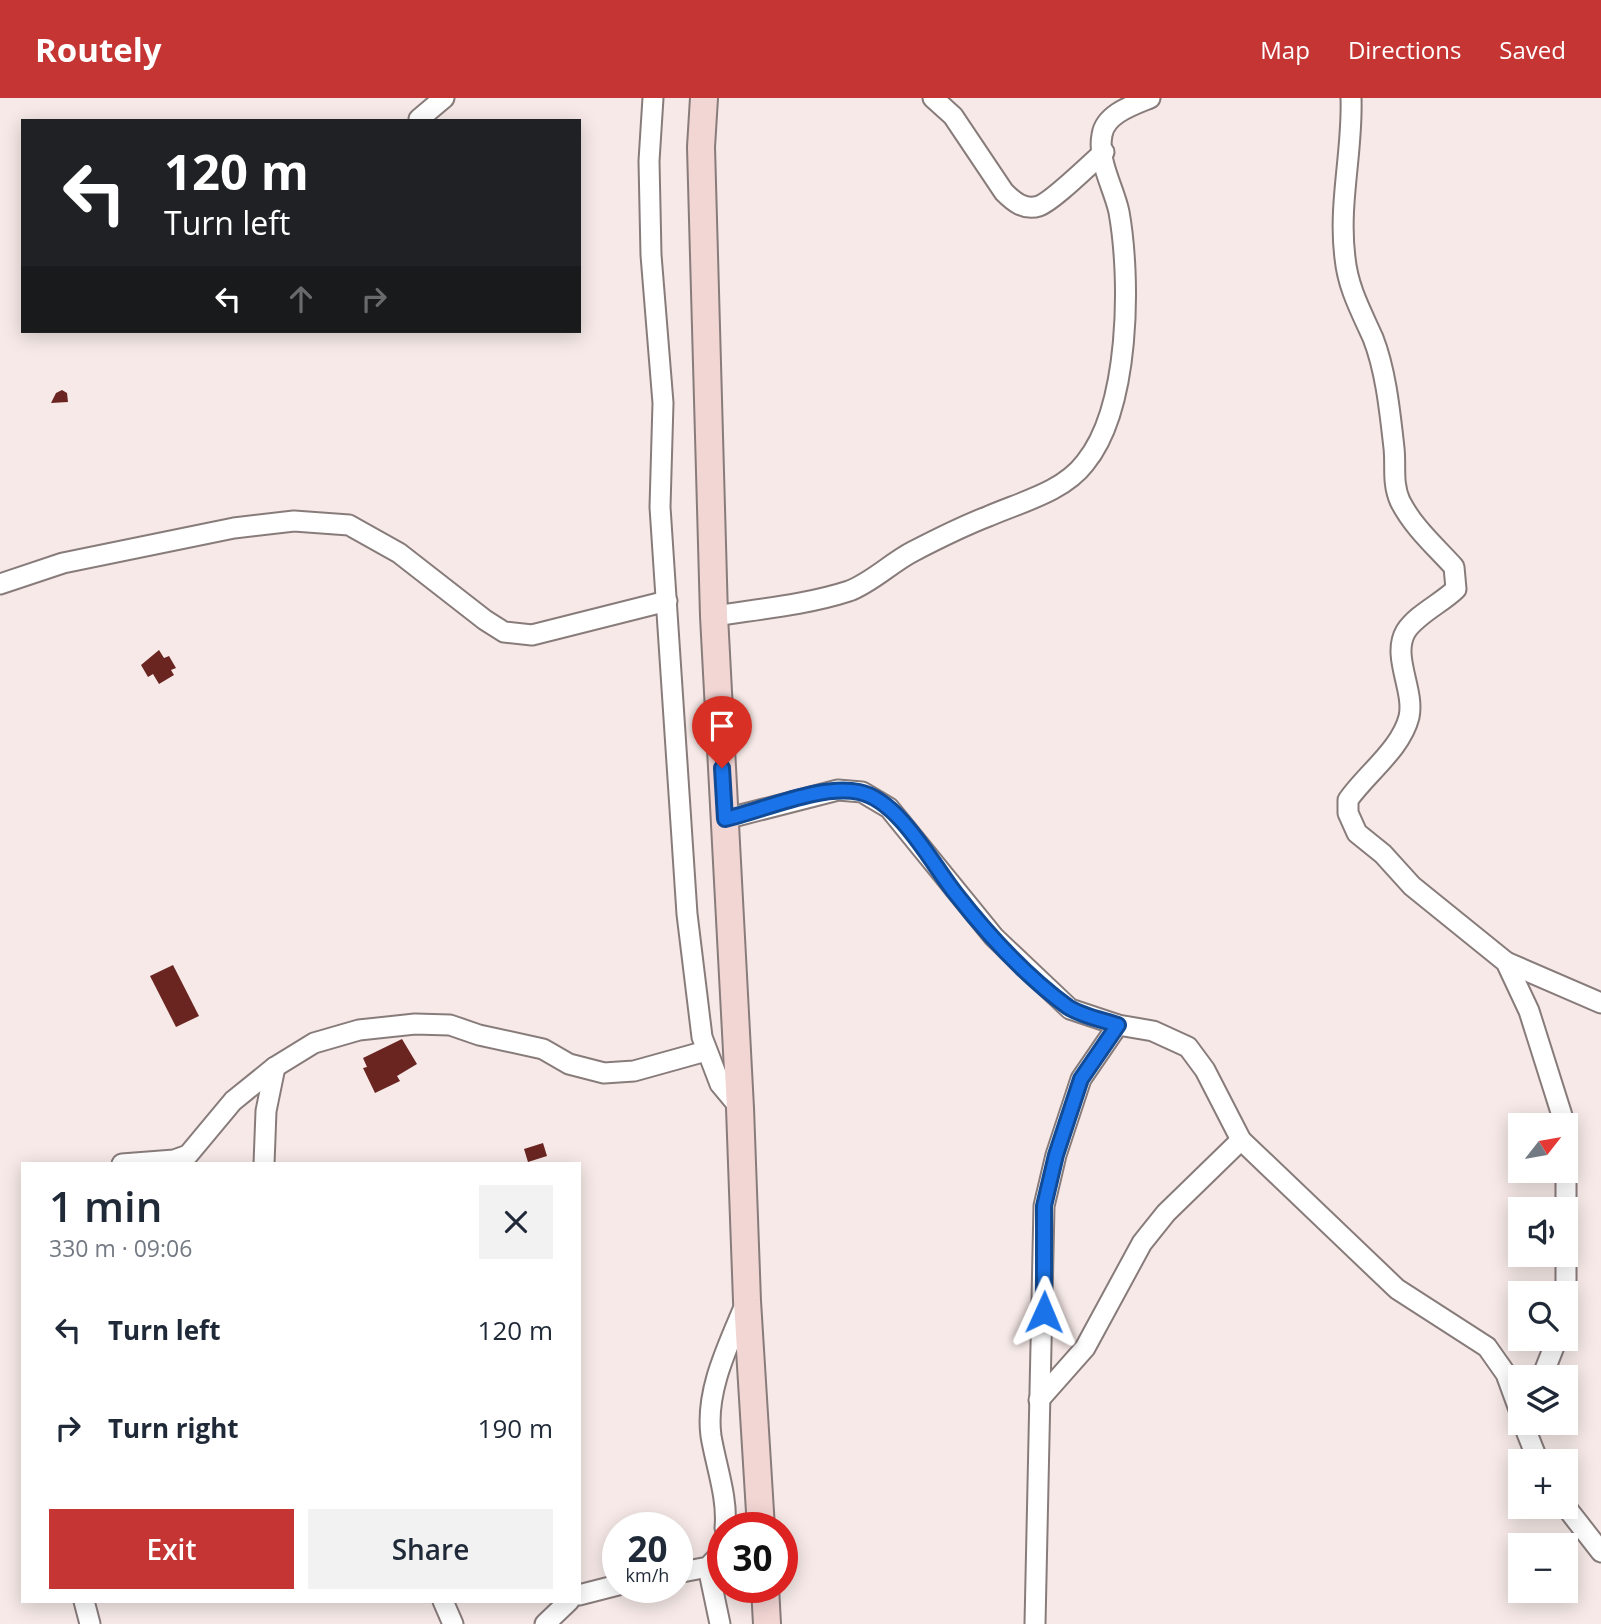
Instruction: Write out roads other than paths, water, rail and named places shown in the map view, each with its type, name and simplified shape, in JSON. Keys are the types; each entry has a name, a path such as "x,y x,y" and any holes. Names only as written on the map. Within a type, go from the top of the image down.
{"main road":[{"path":"704,98 701,148 714,616 740,1108 747,1301 760,1512"},
{"path":"765,1603 766,1624"}],"street":[{"path":"419,119 444,98"},
{"path":"653,98 649,161 651,255 663,402 660,507 687,914 697,1007 706,1051 720,1084 740,1108"},
{"path":"933,98 953,116 1004,192 1015,203 1025,207 1039,206 1104,152"},
{"path":"714,616 791,604 851,590 911,552 1059,486 1085,464 1106,430 1123,357 1124,265 1119,211 1106,172 1102,135 1110,120 1150,98"},
{"path":"1351,98 1343,212 1345,257 1350,287 1373,339 1380,365 1395,452 1395,484 1401,501 1416,527 1454,567 1457,575 1456,589 1406,631 1402,655 1409,688 1409,716 1402,734 1348,800 1348,813 1357,833 1383,854 1412,886 1506,962 1601,1003"},
{"path":"0,584 63,563 234,528 294,521 349,525 399,553 504,632 532,635 667,600"},
{"path":"725,819 838,790 862,792 889,808 917,839 956,895 1028,972 1070,1009 1118,1025 1153,1031 1188,1047 1205,1070 1241,1140 1397,1289 1487,1347 1508,1379"},
{"path":"1506,962 1529,1011 1560,1113"},
{"path":"148,1162 174,1160 188,1155 233,1101 275,1067 325,1040 359,1030 415,1024 450,1025 543,1049 569,1064 604,1073 634,1072 706,1051"},
{"path":"1035,1624 1039,1400 1044,1332 1044,1206 1056,1155 1081,1079 1118,1025"},
{"path":"264,1162 266,1111 275,1067"},
{"path":"1039,1400 1086,1348 1142,1243 1166,1213 1241,1140"},
{"path":"1566,1183 1566,1281"},
{"path":"723,1512 711,1433 713,1396 720,1365 747,1301"},
{"path":"1575,1519 1601,1552"},
{"path":"581,1594 602,1589"},
{"path":"85,1603 90,1624"},
{"path":"444,1603 453,1624"},
{"path":"545,1624 567,1603"},
{"path":"716,1603 720,1624"}]}
